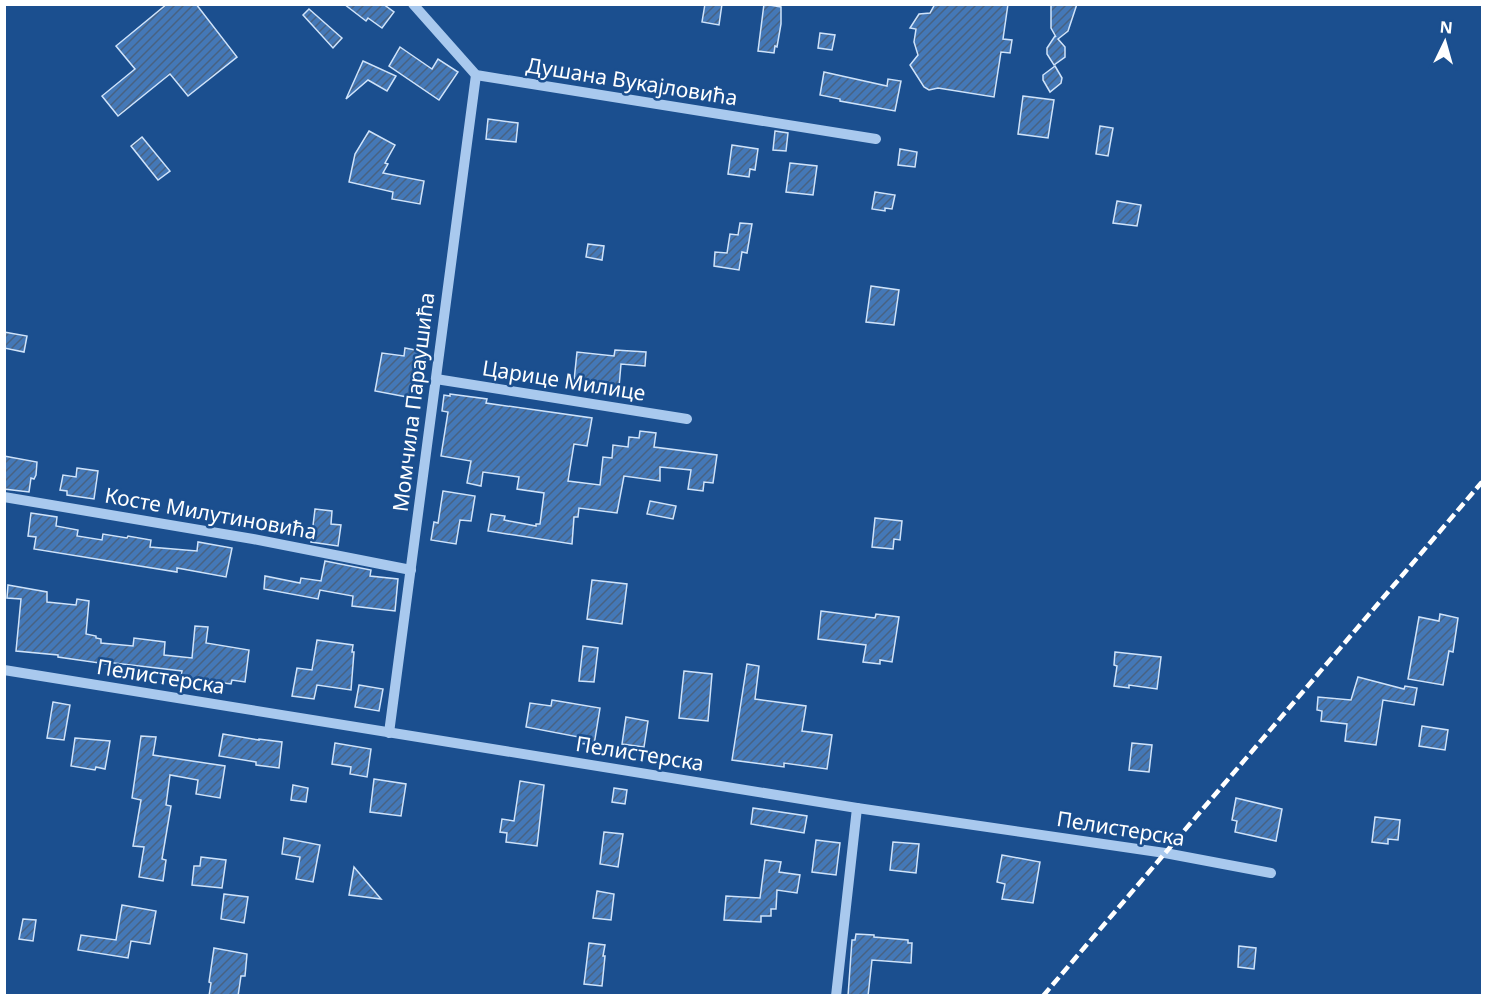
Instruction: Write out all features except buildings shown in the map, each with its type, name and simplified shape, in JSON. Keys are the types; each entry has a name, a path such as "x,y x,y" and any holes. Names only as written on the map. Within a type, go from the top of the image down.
{"street":[{"path":"413,4 476,75"},
{"name":"Душана Вукајловића","path":"476,75 876,140"},
{"name":"Момчила Параушића","path":"389,733 476,75"},
{"name":"Царице Милице","path":"436,379 687,419"},
{"name":"Косте Милутиновића","path":"4,497 253,539 411,570"},
{"name":"Пелистерска","path":"4,670 857,808 1165,853 1271,873"},
{"path":"836,996 857,808"}],"railway":[{"path":"1043,996 1482,482"}]}
